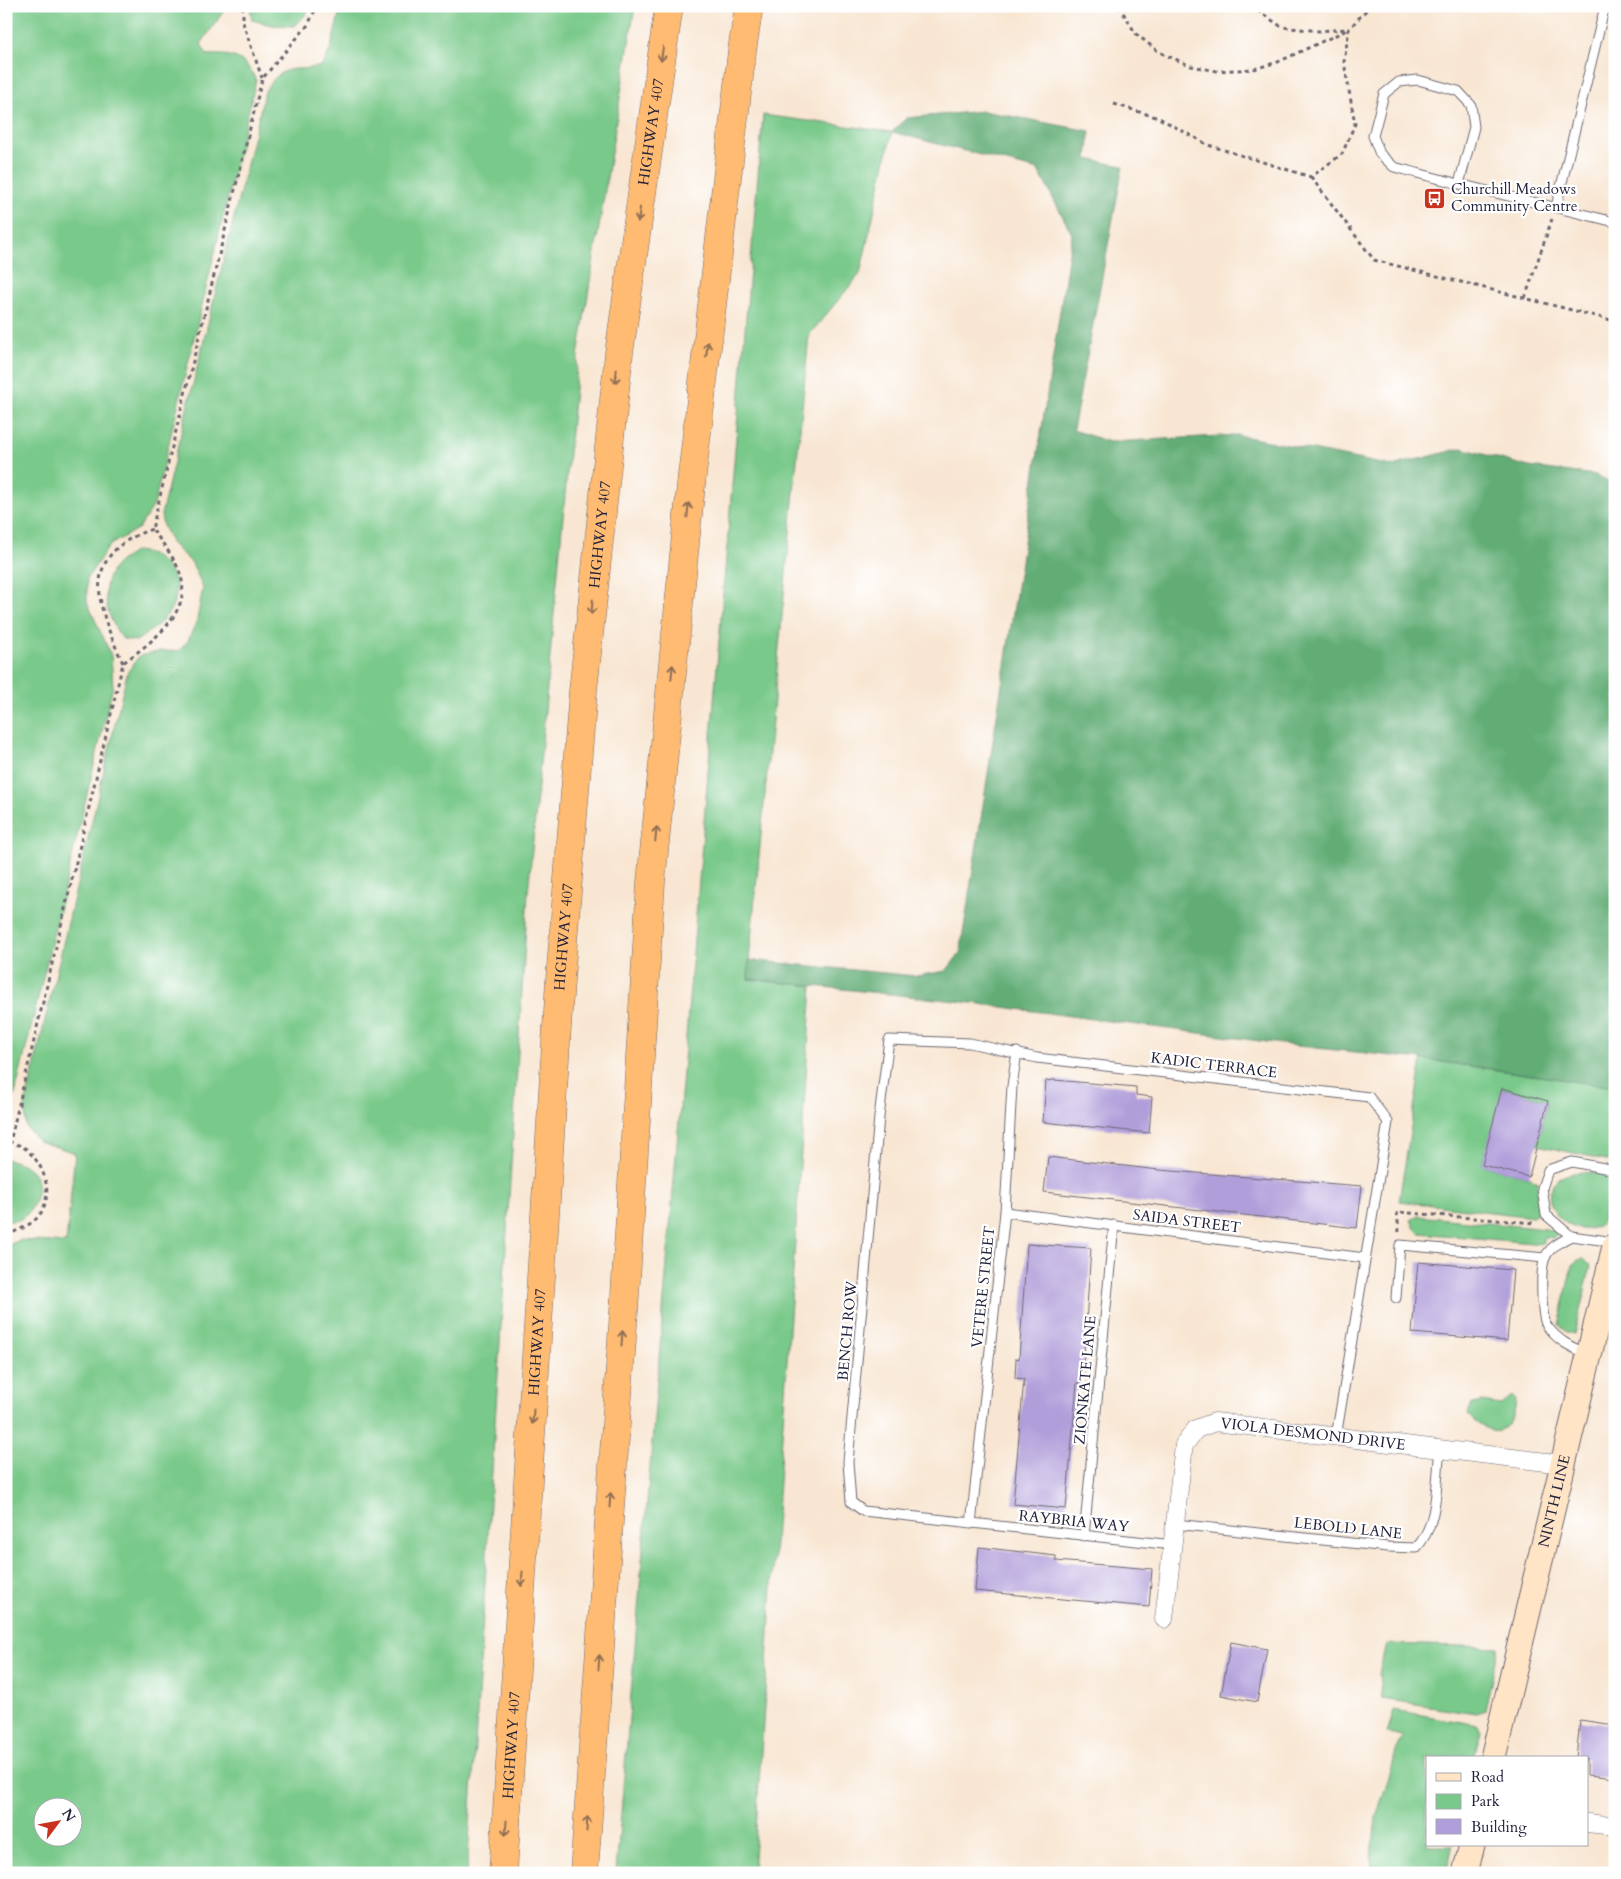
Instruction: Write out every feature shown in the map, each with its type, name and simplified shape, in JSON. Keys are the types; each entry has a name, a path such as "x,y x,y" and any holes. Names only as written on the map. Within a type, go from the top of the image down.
{"highway":[{"name":"HIGHWAY 407","path":"503,1873 560,980 583,691 619,352 669,6"},
{"path":"584,1873 624,1311 651,882 692,476 742,51 749,6"}],"main road":[{"name":"NINTH LINE","path":"1493,1756 1615,1246"},
{"path":"1466,1873 1472,1846"}],"street":[{"name":"VIOLA DESMOND DRIVE","path":"1164,1619 1184,1445 1196,1429 1215,1422 1563,1464"},
{"path":"1588,1823 1615,1826"}],"lane":[{"path":"1556,207 1605,6"},
{"path":"1459,184 1474,127 1471,105 1458,90 1418,80 1399,82 1384,94 1373,136 1380,154 1394,167 1459,184 1615,222"},
{"name":"KADIC TERRACE","path":"888,1040 970,1043 1037,1058 1369,1097 1388,1122 1336,1437"},
{"name":"BENCH ROW","path":"888,1040 879,1117 848,1462 851,1502 864,1511 971,1524"},
{"name":"VETERE STREET","path":"971,1524 1006,1212 1012,1086 1017,1052"},
{"path":"1615,1170 1572,1162 1548,1170 1542,1188 1546,1215 1572,1236 1615,1242"},
{"name":"SAIDA STREET","path":"1006,1212 1365,1258"},
{"name":"ZIONKATE LANE","path":"1084,1536 1114,1225"},
{"path":"1572,1236 1557,1244 1545,1258 1541,1302 1546,1324 1564,1345 1589,1355"},
{"path":"1396,1298 1400,1245 1545,1258"},
{"name":"LEBOLD LANE","path":"1175,1524 1388,1547 1416,1548 1425,1539 1432,1520 1440,1449"},
{"name":"RAYBRIA WAY","path":"971,1524 1173,1545"}],"path":[{"path":"242,6 243,23 262,79"},
{"path":"123,663 150,642 176,615 184,590 177,565 152,529 262,79 281,54 308,25 318,6"},
{"path":"1120,6 1136,34 1159,52 1191,66 1217,71 1254,69 1278,62 1349,28 1370,6"},
{"path":"1251,6 1282,27 1319,31 1349,28"},
{"path":"1311,177 1342,154 1355,124 1344,62 1349,28"},
{"path":"1114,104 1159,118 1208,145 1311,177 1374,260 1615,321"},
{"path":"1525,298 1556,207"},
{"path":"6,1235 20,1230 37,1218 46,1201 46,1182 40,1165 27,1149 8,1142 123,663 108,630 98,594 102,568 112,552 128,540 152,529"},
{"path":"1400,1245 1397,1212 1534,1223 1546,1215"}],"green space":[{"path":"6,6 227,6 201,44 207,55 231,56 242,61 252,72 256,80 154,505 139,528 110,545 87,578 87,602 111,655 113,686 10,1115 6,1118"},
{"path":"250,6 309,6 307,13 295,26 272,25 252,20"},
{"path":"341,6 635,6 578,356 528,893 467,1873 6,1873 6,1246 20,1240 66,1243 75,1153 38,1141 26,1127 25,1105 127,673 139,656 162,651 179,651 188,641 197,620 203,587 192,563 172,544 163,526 161,515 265,91 278,75 283,72 322,66 331,48"},
{"path":"983,111 1090,131 1087,159 1123,166 1073,430 1110,442 1238,435 1392,466 1462,448 1529,467 1596,475 1615,484 1615,1087 1422,1059 1297,1046 964,1002 748,979 749,960 916,976 946,971 960,953 1072,234 1038,170 892,132 906,118"},
{"path":"763,115 892,132 860,274 809,335 749,960 748,979 812,986 753,1873 616,1873"},
{"path":"135,551 156,557 164,564 171,572 175,581 176,591 175,601 162,621 136,641 123,639 112,622 106,603 107,583 110,573 120,561"},
{"path":"1422,1059 1615,1087 1615,1162 1537,1145 1548,1101 1503,1088 1482,1165 1529,1177 1538,1182 1537,1213 1533,1217 1399,1201"},
{"path":"6,1159 28,1168 37,1179 37,1193 29,1213 15,1221 6,1221"},
{"path":"1584,1172 1601,1174 1612,1180 1601,1224 1587,1229 1573,1227 1561,1219 1553,1208 1549,1196 1552,1185 1563,1176"},
{"path":"1418,1216 1546,1229 1561,1233 1553,1238 1543,1237 1543,1244 1420,1233 1415,1229 1411,1220"},
{"path":"1584,1259 1591,1266 1574,1334 1567,1332 1559,1325 1572,1265 1578,1260"},
{"path":"1512,1396 1516,1400 1514,1412 1506,1427 1500,1430 1485,1428 1468,1415 1470,1405 1481,1402 1501,1405"},
{"path":"1386,1644 1499,1647 1485,1710 1476,1713 1382,1699 1379,1674"},
{"path":"1394,1710 1478,1725 1481,1730 1474,1756 1426,1756 1426,1846 1453,1846 1446,1873 1400,1873 1371,1867 1376,1817 1402,1736 1387,1733"}],"building":[{"path":"1054,1080 1136,1087 1136,1095 1152,1097 1149,1133 1043,1122 1046,1081"},
{"path":"1502,1088 1548,1101 1529,1177 1482,1165"},
{"path":"1048,1157 1159,1170 1362,1186 1357,1228 1044,1192"},
{"path":"1027,1244 1091,1248 1082,1383 1077,1383 1066,1509 1013,1504 1024,1379 1015,1378 1016,1358 1019,1359"},
{"path":"1418,1262 1513,1270 1507,1341 1412,1333"},
{"path":"979,1547 1056,1556 1056,1561 1152,1569 1149,1607 975,1591"},
{"path":"1231,1642 1267,1649 1257,1702 1221,1695"},
{"path":"1580,1720 1615,1725 1615,1778 1588,1775 1588,1756 1576,1756"}],"place":[{"name":"Churchill Meadows Community Centre","path":"1435,198"}]}
